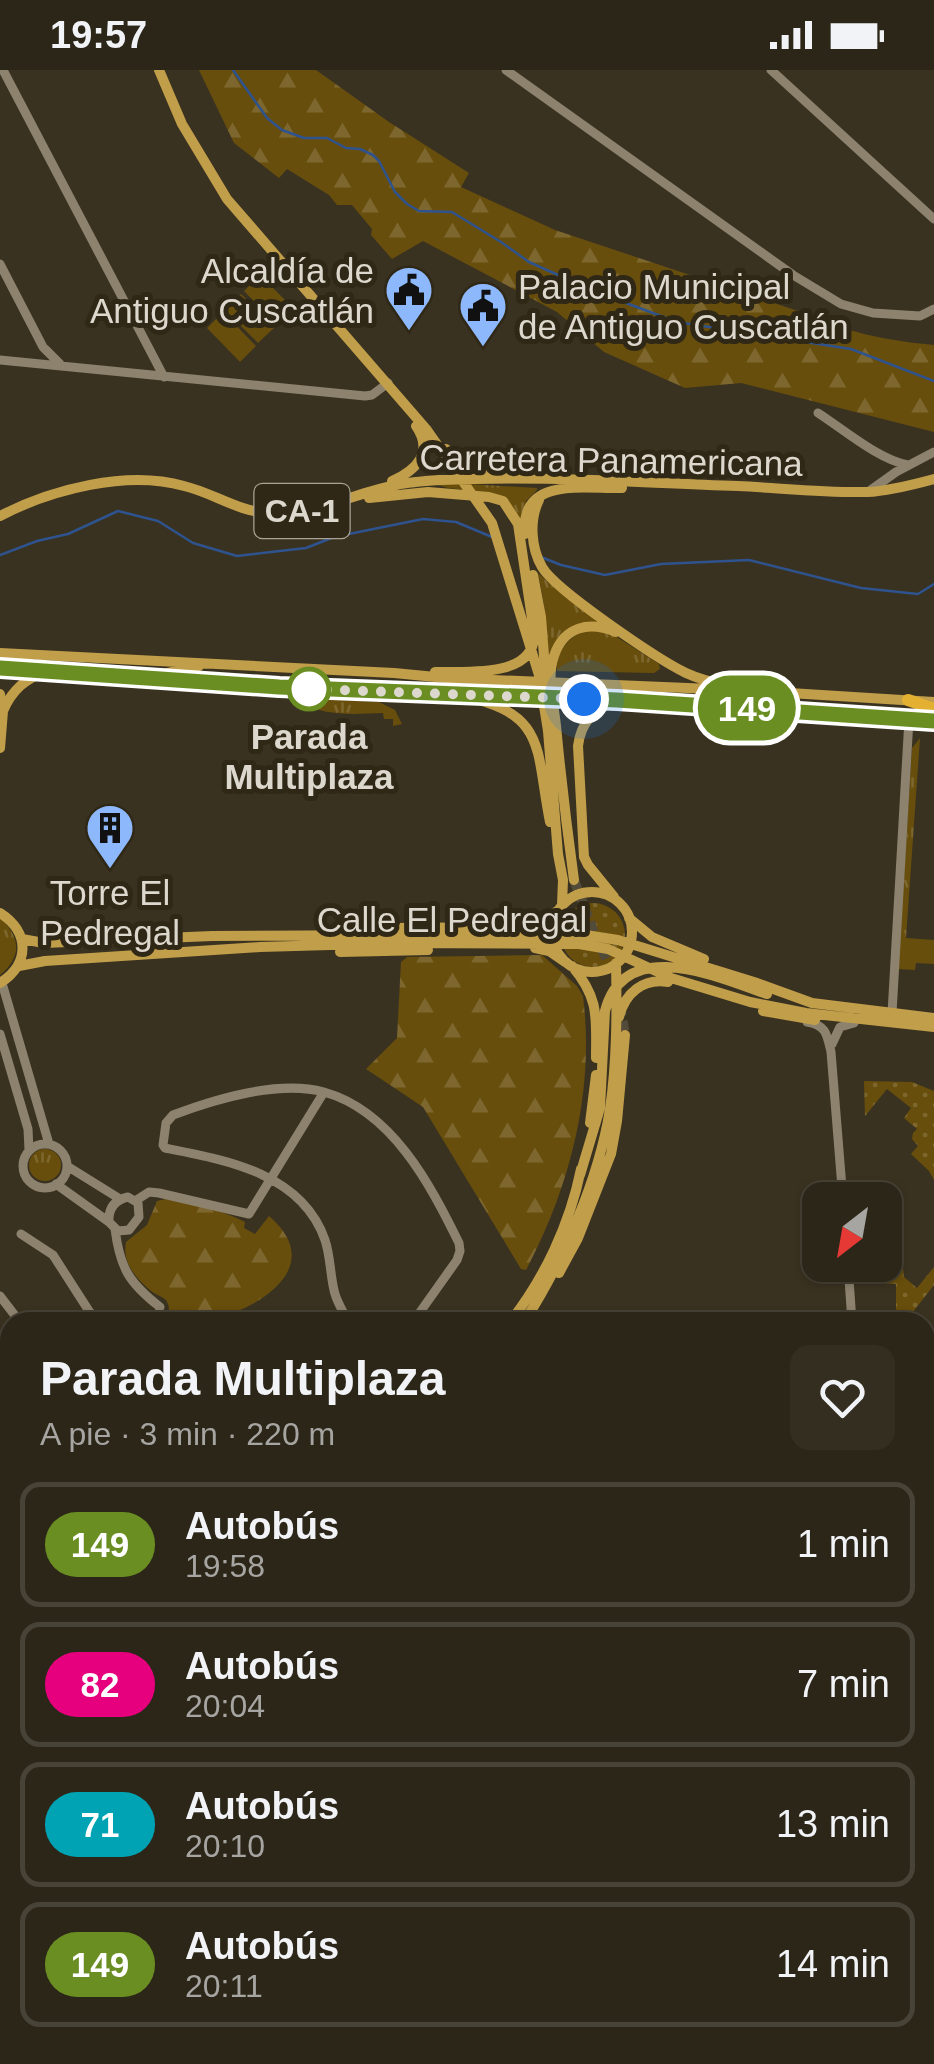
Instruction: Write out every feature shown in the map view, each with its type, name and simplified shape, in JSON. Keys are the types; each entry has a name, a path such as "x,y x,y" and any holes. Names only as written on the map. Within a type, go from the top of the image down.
{"highway":[{"path":"908,700 934,705"}],"main road":[{"path":"158,70 182,124 227,199 428,430 482,507 498,538 536,660 574,880"},
{"path":"357,350 380,366 447,451 464,464 472,468 612,482"},
{"path":"373,370 376,367 402,393"},
{"path":"334,503 402,476 417,464 424,450 419,430 386,385"},
{"name":"Carretera Panamericana","path":"2,512 96,484 136,479 188,486 250,511 277,514 313,509 395,485 483,478 868,492 934,479"},
{"path":"558,854 548,674 536,565 524,528 527,510 534,499 556,490 693,485"},
{"path":"313,509 410,492 488,497 503,501 528,543 535,642 518,662 496,670 394,673"},
{"path":"536,565 558,586 691,675 759,690"},
{"path":"548,674 558,647 577,628 595,626 629,636"},
{"path":"0,653 908,700"},
{"path":"146,678 204,663"},
{"path":"3,711 24,682 46,671"},
{"path":"446,678 518,696"},
{"path":"0,694 0,748"},
{"path":"460,695 498,705 513,714 536,743 563,880 552,938 558,952 588,986 595,1009 594,1097 580,1176"},
{"path":"617,700 590,716 578,746 584,858 588,865 643,931 672,947 812,1003"},
{"path":"312,935 416,927 534,925 574,896 587,892 606,895 620,905"},
{"path":"1,983 18,966 22,955 22,938 3,913"},
{"path":"620,1036 620,960 631,936 629,918"},
{"name":"Calle El Pedregal","path":"18,966 45,961 400,939 569,934 618,940 751,985"},
{"name":"Calle El Pedregal","path":"22,938 44,943 312,935 594,946 622,954 671,978 750,1002 934,1027"},
{"path":"199,951 263,954 534,948 594,972 620,960"},
{"path":"620,960 683,986"},
{"path":"517,1312 542,1273 563,1228 580,1176 600,1108 604,1018 610,997 622,982 641,970 676,967 751,985 780,998 934,1018"},
{"path":"530,1312 558,1262 588,1186 609,1114 622,1006 636,988 664,980 793,1018 891,1026 909,1023"}],"street":[{"path":"3,70 164,378"},
{"path":"506,70 780,266 841,304 873,313 920,316 934,309"},
{"path":"771,70 934,219"},
{"path":"0,264 43,347 61,365"},
{"path":"37,364 43,347"},
{"path":"144,376 152,354"},
{"path":"0,360 355,394 372,395 386,385"},
{"path":"355,394 372,387 373,370"},
{"path":"818,413 877,452 908,464"},
{"path":"868,492 908,464 934,452"},
{"path":"0,668 279,687 617,700 934,721"},
{"path":"892,1013 909,719"},
{"path":"1,983 49,1144"},
{"path":"793,1018 826,1030 842,1182"},
{"path":"831,1052 840,1027 854,1023"},
{"path":"0,1034 28,1130 30,1150"},
{"path":"343,1312 335,1294 328,1248 305,1205 255,1170 220,1158 165,1148 166,1123 176,1113 253,1092 287,1088 324,1092 378,1122 402,1147 459,1242 460,1251 450,1270 420,1312"},
{"path":"135,1200 149,1192 245,1214 252,1212 324,1092"},
{"path":"67,1166 62,1180 42,1188 29,1181 22,1168 30,1150 49,1144 60,1150 67,1166 120,1199"},
{"path":"56,1184 112,1225 123,1232 136,1222 140,1212 135,1200 120,1199 111,1208 112,1225 121,1264 158,1312"},
{"path":"21,1234 53,1255 90,1312"},
{"path":"849,1282 851,1312"}],"green space":[{"path":"199,70 316,70 469,173 461,187 555,230 856,332 934,345 934,432 741,383 685,388 604,352 557,312 423,241 392,259 352,205 337,205 329,195 287,169 279,178 234,143"},
{"path":"260,275 294,309 277,325 244,291"},
{"path":"241,294 275,327 258,343 225,310"},
{"path":"223,312 256,346 240,362 207,328"},
{"path":"434,484 537,490 526,501 521,520 492,493"},
{"path":"538,573 604,626 579,625 549,662 544,605"},
{"path":"584,629 609,632 659,664 660,669 654,673 557,671 564,646"},
{"path":"303,698 379,702 395,710 402,724 393,726 393,719 384,719 383,713 318,710 298,701"},
{"path":"920,738 906,938 934,940 934,964 916,963 915,970 898,969 912,748"},
{"path":"593,903 616,912 625,935 616,958 593,967 570,958 561,935 570,912"},
{"path":"0,918 12,932 16,946 13,961 0,975"},
{"path":"542,955 583,996 585,1067 576,1138 567,1172 526,1270 521,1269 423,1107 366,1069 397,1038 401,962 407,957"},
{"path":"864,1081 912,1082 934,1091 934,1180 911,1154 918,1146 912,1139 917,1129 904,1118 911,1108 887,1089 865,1116"},
{"path":"45,1149 57,1153 61,1165 57,1177 45,1181 33,1177 29,1165 33,1153"},
{"path":"166,1199 236,1218 255,1234 269,1216 291,1246 287,1274 265,1296 235,1312 168,1312 166,1300 135,1275 125,1249 126,1242 147,1225 157,1201"},
{"path":"934,1267 934,1285 913,1312 896,1312 896,1284 873,1282 902,1282 903,1268 904,1277 917,1288"}],"waterway":[{"path":"233,70 267,118 282,130 304,138 327,138 373,155 395,192 407,204 419,211 452,212 529,262 585,287 611,293 626,303 677,322 851,349 934,381"},
{"path":"0,555 68,534 118,511 158,521 193,543 237,556 306,548 334,537 423,519 456,522 492,537"},
{"path":"541,557 605,575 661,564 749,560 861,588 918,594 934,584"}],"tunnel":[{"path":"574,880 615,975"},
{"path":"620,1006 625,1035"}],"bus line":[{"name":"149","path":"0,668 374,692 679,703 934,721"}],"place":[{"name":"Alcaldía de Antiguo Cuscatlán","path":"409,332"},
{"name":"Palacio Municipal de Antiguo Cuscatlán","path":"483,348"},
{"name":"Parada Multiplaza","path":"309,689"},
{"name":"Torre El Pedregal","path":"110,870"}],"route":[{"path":"309,689 584,699"}]}
